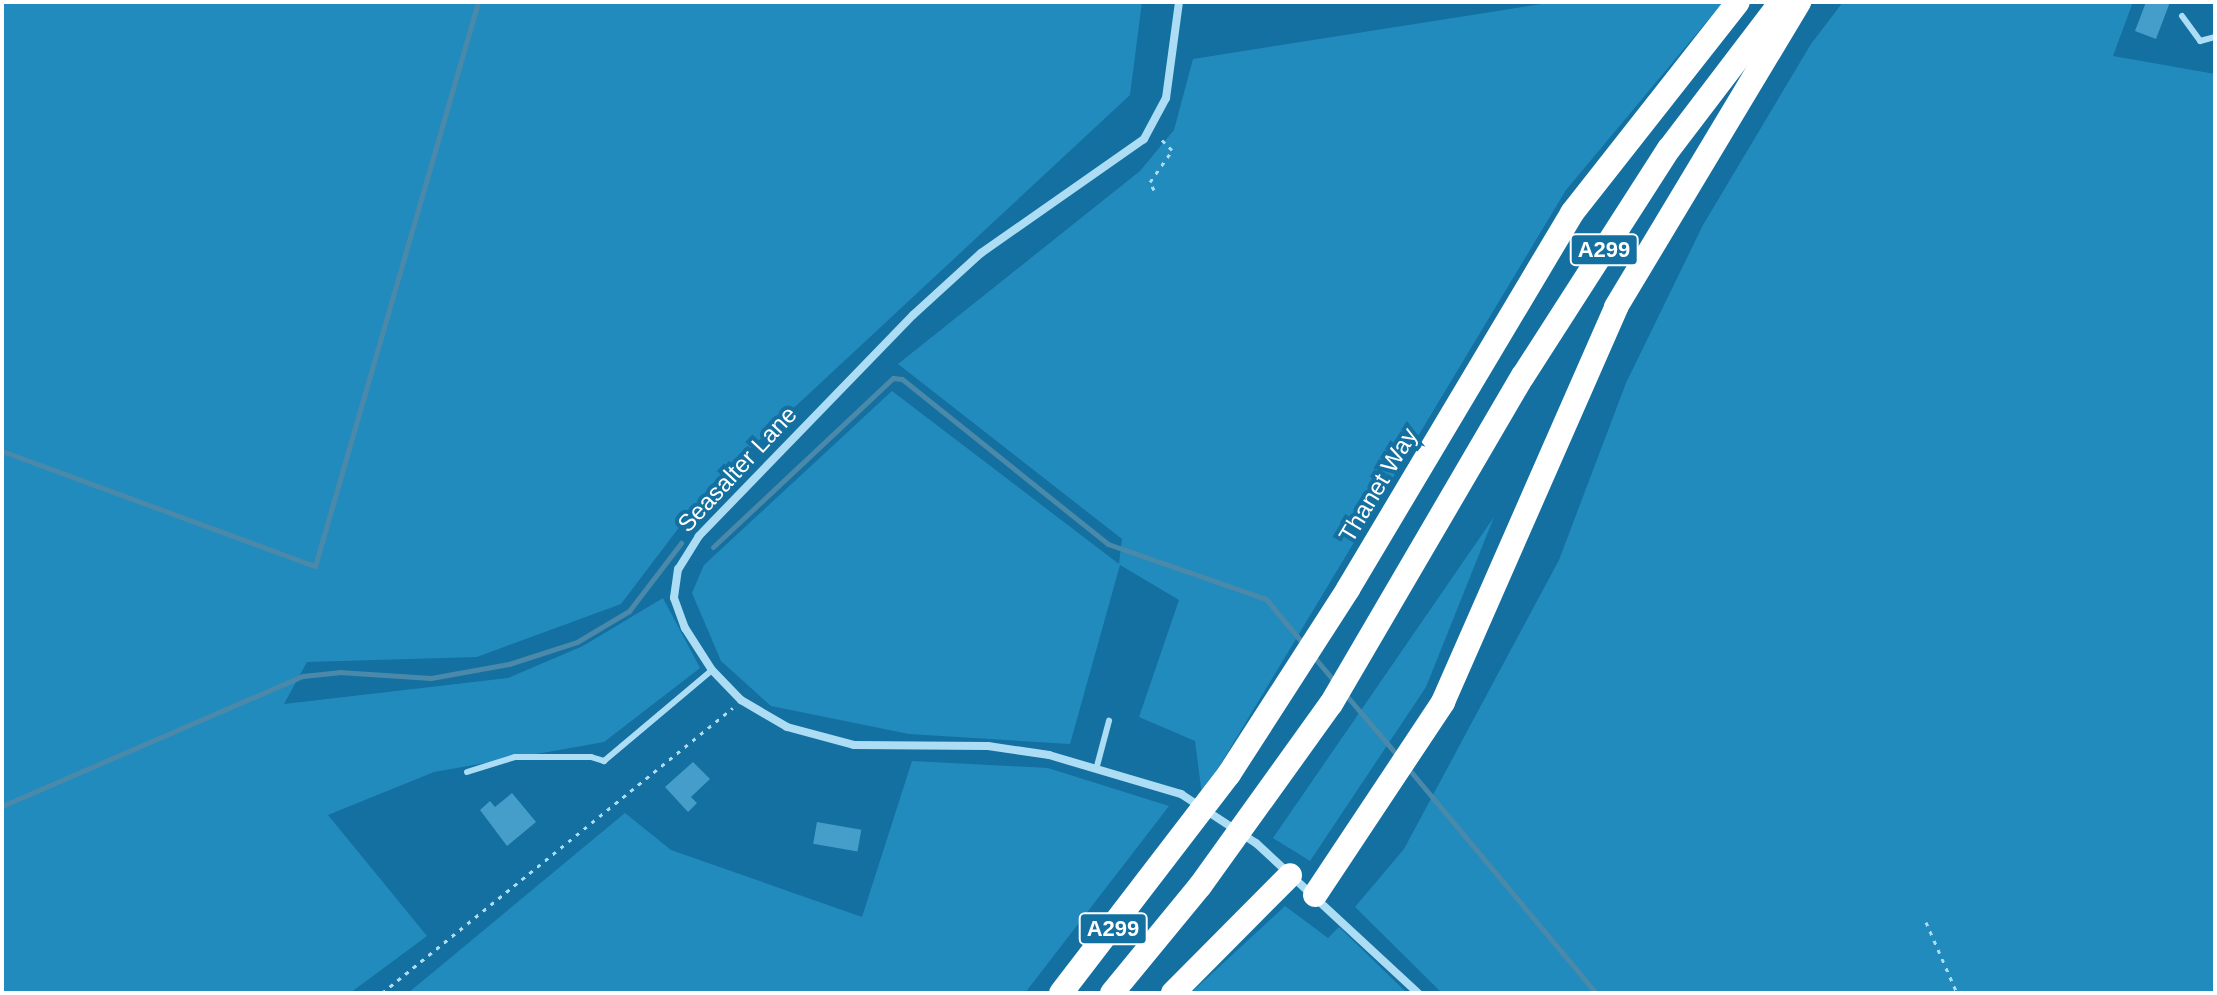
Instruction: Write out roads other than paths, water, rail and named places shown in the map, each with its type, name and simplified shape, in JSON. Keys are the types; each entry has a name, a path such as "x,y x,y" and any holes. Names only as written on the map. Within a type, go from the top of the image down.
{"highway":[{"name":"Thanet Way","path":"1061,993 1238,761 1409,487 1572,213 1738,2"},
{"name":"A299","path":"1112,993 1200,886 1331,704 1443,509 1669,149 1781,2"},
{"path":"1315,895 1443,702 1616,307 1799,2"},
{"path":"1173,993 1290,875"}],"street":[{"name":"Seasalter Lane","path":"1179,2 1166,98 1151,131 1136,147 1024,221 956,275 699,536 678,569 674,598 685,628 712,670 741,700 787,727 835,742 988,746 1097,766 1181,794 1216,813 1315,895 1418,993"}],"lane":[{"path":"2182,16 2200,41 2215,37"},
{"path":"467,772 515,757 591,757 604,761 712,670"},
{"path":"1097,766 1109,721"}],"waterway":[{"path":"2,451 315,566 478,2"},
{"path":"713,547 893,378 902,379 1108,544 1266,599 1305,646"},
{"path":"2,806 303,676 339,672 431,678 509,664 577,642 629,611 681,543"},
{"path":"1314,657 1336,683"},
{"path":"1345,694 1398,756"},
{"path":"1407,767 1596,993"}]}
